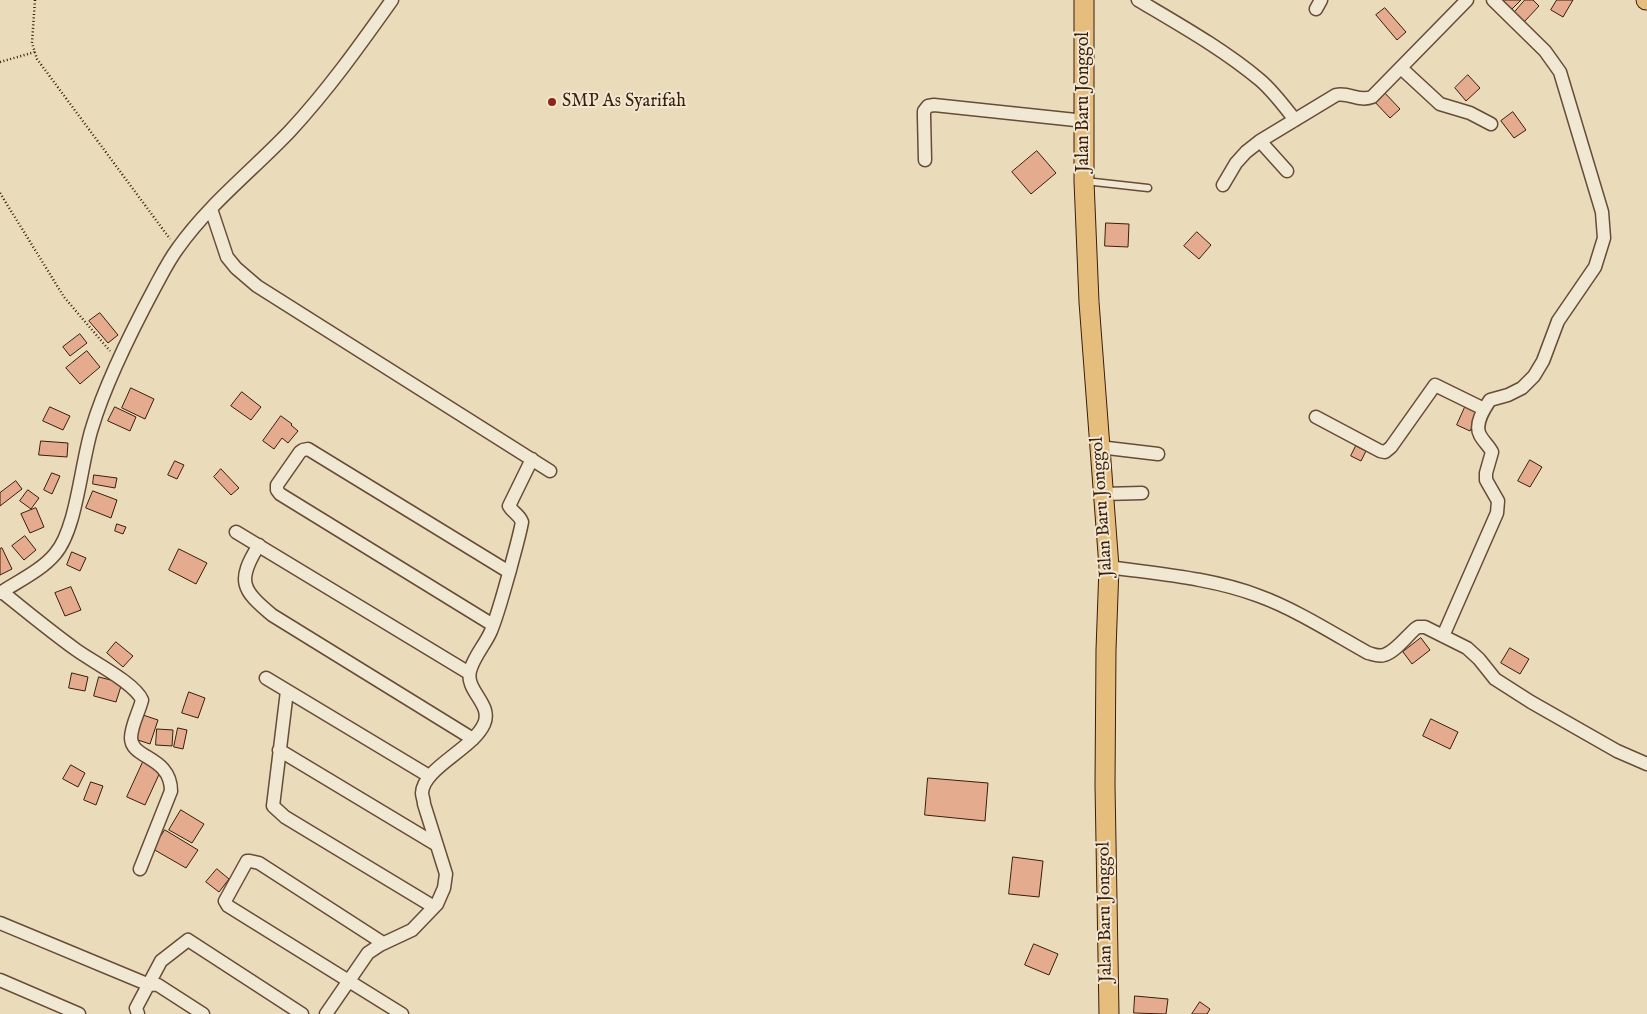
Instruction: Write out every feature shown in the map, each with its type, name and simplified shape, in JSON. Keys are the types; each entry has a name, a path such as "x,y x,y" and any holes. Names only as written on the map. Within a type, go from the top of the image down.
{"main road":[{"name":"Jalan Baru Jonggol","path":"1084,0 1084,181 1089,302 1109,567 1106,650 1105,813 1109,1014"}],"street":[{"path":"140,869 171,791 171,780 167,772 138,751 132,743 131,736 142,700 140,695 131,686 74,648 1,593 45,564 56,554 63,542 74,510 85,451 103,396 151,295 177,250 193,228 315,103 392,0"},
{"path":"1138,0 1194,33 1260,80 1277,97 1295,120"},
{"path":"1223,185 1236,163 1246,152 1260,141 1336,95 1345,94 1366,100 1372,97 1467,0"},
{"path":"1443,636 1497,513 1498,501 1486,480 1492,452 1478,430 1484,409 1490,400 1508,395 1522,388 1534,376 1563,311 1595,267 1604,238 1602,212 1570,100 1560,72 1545,51 1493,0"},
{"path":"1401,68 1440,104 1470,113 1491,124"},
{"path":"925,160 924,111 928,106 1085,121"},
{"path":"1260,141 1287,171"},
{"path":"212,210 227,256 236,268 257,286 550,471"},
{"path":"1316,418 1385,452 1391,447 1435,385 1484,409"},
{"path":"1099,447 1158,454"},
{"path":"493,625 280,494 277,490 278,485 300,452 308,449 509,572"},
{"path":"326,1014 347,981 368,954 383,943 412,930 434,907 444,888 446,874 422,794 423,788 429,776 473,739 484,724 487,716 486,710 472,689 469,673 490,633 509,572 522,522 520,516 513,512 510,506 532,460"},
{"path":"1103,494 1142,493"},
{"path":"236,532 469,673"},
{"path":"258,545 250,559 245,583 247,590 256,602 272,615 473,739"},
{"path":"1109,567 1231,587 1260,596 1377,656 1383,656 1390,652 1418,627 1425,627 1473,653 1495,679 1510,689 1617,751 1647,764"},
{"path":"266,678 429,776"},
{"path":"287,691 272,802 276,810 434,907"},
{"path":"279,750 437,845"},
{"path":"383,943 258,863 247,861 225,901 228,906 402,1014"},
{"path":"0,923 147,984 158,985 202,1014"},
{"path":"138,1014 136,1008 147,984 161,961 188,940 302,1014"},
{"path":"0,980 79,1014"}],"lane":[{"path":"1084,181 1148,188"}],"path":[{"path":"35,0 32,43 37,59 177,250"},
{"path":"0,62 35,52"},
{"path":"0,193 64,297 119,362"}],"building":[{"path":"1500,0 1521,0 1511,10"},
{"path":"1525,0 1533,0 1539,6 1524,22 1514,13"},
{"path":"1557,0 1573,0 1563,17 1551,10"},
{"path":"1385,8 1406,32 1397,40 1376,15"},
{"path":"1468,75 1480,88 1466,101 1455,88"},
{"path":"1382,90 1400,109 1390,118 1372,99"},
{"path":"1513,112 1526,130 1514,138 1501,121"},
{"path":"1037,151 1056,173 1031,194 1012,172"},
{"path":"1106,223 1129,224 1128,247 1105,246"},
{"path":"1197,232 1211,245 1199,259 1184,246"},
{"path":"100,313 118,335 108,343 89,321"},
{"path":"80,334 87,343 70,356 63,347"},
{"path":"87,351 100,367 80,384 66,368"},
{"path":"131,388 154,399 145,419 122,408"},
{"path":"242,392 261,407 251,420 231,406"},
{"path":"1466,405 1480,411 1470,431 1457,425"},
{"path":"50,407 70,416 63,430 43,421"},
{"path":"115,407 136,417 130,431 108,421"},
{"path":"281,416 298,431 288,443 282,438 274,449 263,441"},
{"path":"41,441 68,443 67,457 39,455"},
{"path":"1356,446 1366,451 1361,461 1351,456"},
{"path":"1530,460 1542,467 1530,487 1518,481"},
{"path":"175,461 184,465 177,479 168,475"},
{"path":"221,469 239,488 231,495 214,477"},
{"path":"52,473 60,476 52,494 44,490"},
{"path":"94,475 117,478 115,488 93,484"},
{"path":"16,481 22,489 0,506 0,493"},
{"path":"28,490 39,498 31,509 20,501"},
{"path":"93,491 117,500 111,518 86,508"},
{"path":"36,508 44,527 30,533 21,514"},
{"path":"117,524 126,527 123,534 115,531"},
{"path":"25,536 36,550 24,560 12,546"},
{"path":"2,548 12,569 0,575 0,549"},
{"path":"179,549 207,563 196,584 169,570"},
{"path":"72,552 86,558 80,571 67,565"},
{"path":"71,587 81,610 65,616 55,593"},
{"path":"1421,638 1430,650 1412,664 1403,652"},
{"path":"116,642 133,656 123,667 107,653"},
{"path":"1510,648 1529,659 1520,674 1501,663"},
{"path":"72,673 88,677 85,691 69,688"},
{"path":"99,677 122,683 116,702 94,696"},
{"path":"189,692 205,698 198,718 182,713"},
{"path":"140,714 158,720 150,744 132,738"},
{"path":"1431,719 1458,732 1450,749 1423,736"},
{"path":"178,728 187,730 183,749 174,747"},
{"path":"157,729 173,730 172,746 156,745"},
{"path":"143,762 161,770 145,805 127,797"},
{"path":"71,765 85,773 78,787 63,779"},
{"path":"928,778 988,783 985,821 925,815"},
{"path":"91,782 103,786 96,805 84,800"},
{"path":"181,810 204,824 192,843 169,830"},
{"path":"165,830 198,850 186,868 153,849"},
{"path":"1013,857 1043,861 1039,897 1009,894"},
{"path":"217,869 229,879 219,892 206,882"},
{"path":"1034,944 1058,954 1049,975 1025,965"},
{"path":"1135,996 1168,999 1166,1014 1134,1013"},
{"path":"1200,1002 1210,1009 1207,1014 1192,1014"}],"place":[{"name":"SMP As Syarifah","path":"552,102"}]}
